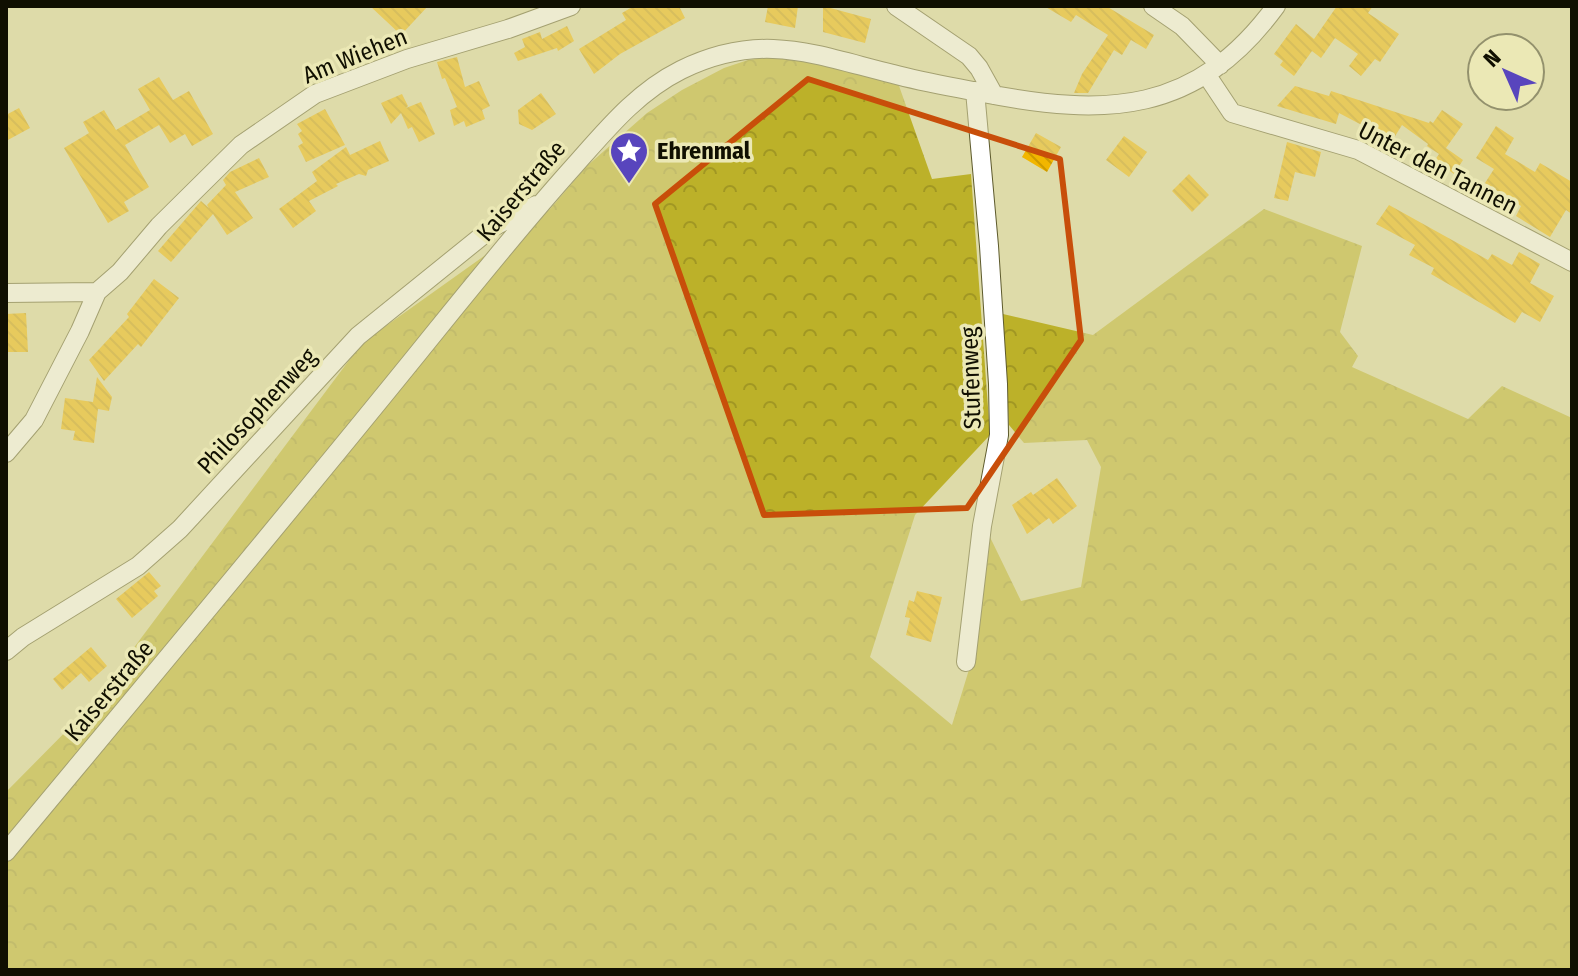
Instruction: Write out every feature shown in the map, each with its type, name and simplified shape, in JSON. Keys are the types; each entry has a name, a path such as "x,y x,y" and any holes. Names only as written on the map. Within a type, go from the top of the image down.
{"street":[{"name":"Am Wiehen","path":"97,292 120,272 159,226 241,145 315,94 407,59 508,29 571,6"},
{"path":"896,6 969,56 979,68 984,93"},
{"name":"Unter den Tannen","path":"1153,6 1182,26 1213,69 1232,113 1358,150 1572,262"},
{"name":"Kaiserstraße","path":"6,852 312,485 542,201 609,125 643,95 676,73 740,49 795,49 984,93 1060,105 1122,106 1167,94 1213,69 1253,35 1276,6"},
{"name":"Stufenweg","path":"966,662 982,526 999,435 984,93"},
{"name":"Philosophenweg","path":"6,651 23,637 138,566 180,529 358,336 493,227 542,201"},
{"path":"6,293 97,292 34,420 6,453"}],"highlighted area":[{"path":"808,79 1060,159 1081,340 967,508 764,515 655,204"}],"green space":[{"path":"771,57 793,59 898,83 932,179 971,174 990,435 915,515 870,657 952,725 971,663 988,533 1021,601 1081,587 1101,467 1087,440 1024,443 1009,425 1003,314 1093,335 1264,209 1362,246 1340,332 1358,356 1352,367 1468,419 1502,386 1572,418 1572,970 6,970 6,792 88,709 362,343 550,209 587,166 647,113 724,68"}],"building":[{"path":"370,6 428,6 401,35"},
{"path":"634,6 679,6 685,18 620,54 594,74 579,49 626,20 622,13"},
{"path":"768,6 798,6 795,28 765,22"},
{"path":"823,6 871,19 865,43 823,32"},
{"path":"1044,6 1106,6 1154,35 1146,49 1131,40 1122,55 1114,50 1088,93 1074,93 1082,74 1108,35 1076,15 1071,22"},
{"path":"1337,6 1373,6 1368,13 1399,34 1380,62 1375,59 1361,76 1349,66 1358,54 1335,38 1321,58 1312,51 1294,76 1280,65 1283,61 1274,54 1296,24 1314,39"},
{"path":"567,26 574,41 558,51 557,48 518,61 514,53 525,47 522,39 540,32 542,39"},
{"path":"457,57 465,87 479,81 490,106 482,110 485,119 466,127 464,121 454,126 450,110 457,107 437,62"},
{"path":"159,77 173,100 189,91 213,134 192,146 185,134 170,143 159,125 125,145 149,187 124,202 129,211 108,223 64,148 89,133 83,122 104,110 116,130 150,110 138,89"},
{"path":"1295,86 1329,96 1331,91 1429,123 1433,123 1442,110 1463,124 1446,148 1463,160 1454,174 1435,160 1439,154 1402,125 1392,141 1339,113 1336,124 1277,106"},
{"path":"541,93 556,114 532,130 519,124 518,110"},
{"path":"402,94 408,106 406,108 421,102 435,134 419,142 412,127 408,129 401,113 391,124 381,103"},
{"path":"19,108 30,128 6,141 6,115"},
{"path":"325,109 345,145 306,162 298,146 303,143 298,134 302,131 297,124"},
{"path":"1496,126 1514,138 1505,154 1535,172 1540,163 1572,182 1572,214 1566,210 1550,237 1516,216 1521,206 1485,183 1494,169 1476,158"},
{"path":"1036,133 1061,147 1047,172 1022,157"},
{"path":"1124,136 1147,152 1129,177 1106,160"},
{"path":"380,141 389,161 368,170 366,176 359,174 336,184 338,186 309,201 316,211 293,228 279,209 317,181 312,172 346,147 350,155"},
{"path":"1287,142 1321,152 1315,177 1295,172 1288,201 1274,198"},
{"path":"259,158 269,177 235,192 253,218 227,235 213,214 171,262 158,251 201,201 209,208 207,205 226,185 223,180 230,172"},
{"path":"1189,174 1209,195 1192,212 1172,191"},
{"path":"1389,205 1488,260 1492,254 1512,265 1519,252 1540,264 1530,283 1554,296 1540,322 1522,312 1515,323 1431,274 1434,268 1409,255 1415,245 1376,224"},
{"path":"154,279 179,298 141,347 138,344 104,381 89,360 129,317 127,314"},
{"path":"26,313 28,352 8,352 6,314"},
{"path":"97,377 112,397 109,411 98,409 94,443 73,440 75,431 61,429 65,398 93,402"},
{"path":"1057,478 1077,506 1053,524 1049,518 1027,534 1012,505"},
{"path":"149,572 161,586 154,591 158,596 132,618 116,599"},
{"path":"917,591 942,597 931,642 906,635 910,618 905,617 909,600 914,602"},
{"path":"91,647 107,666 89,682 81,673 62,690 53,679"}],"place":[{"name":"Ehrenmal","path":"629,185"}]}
